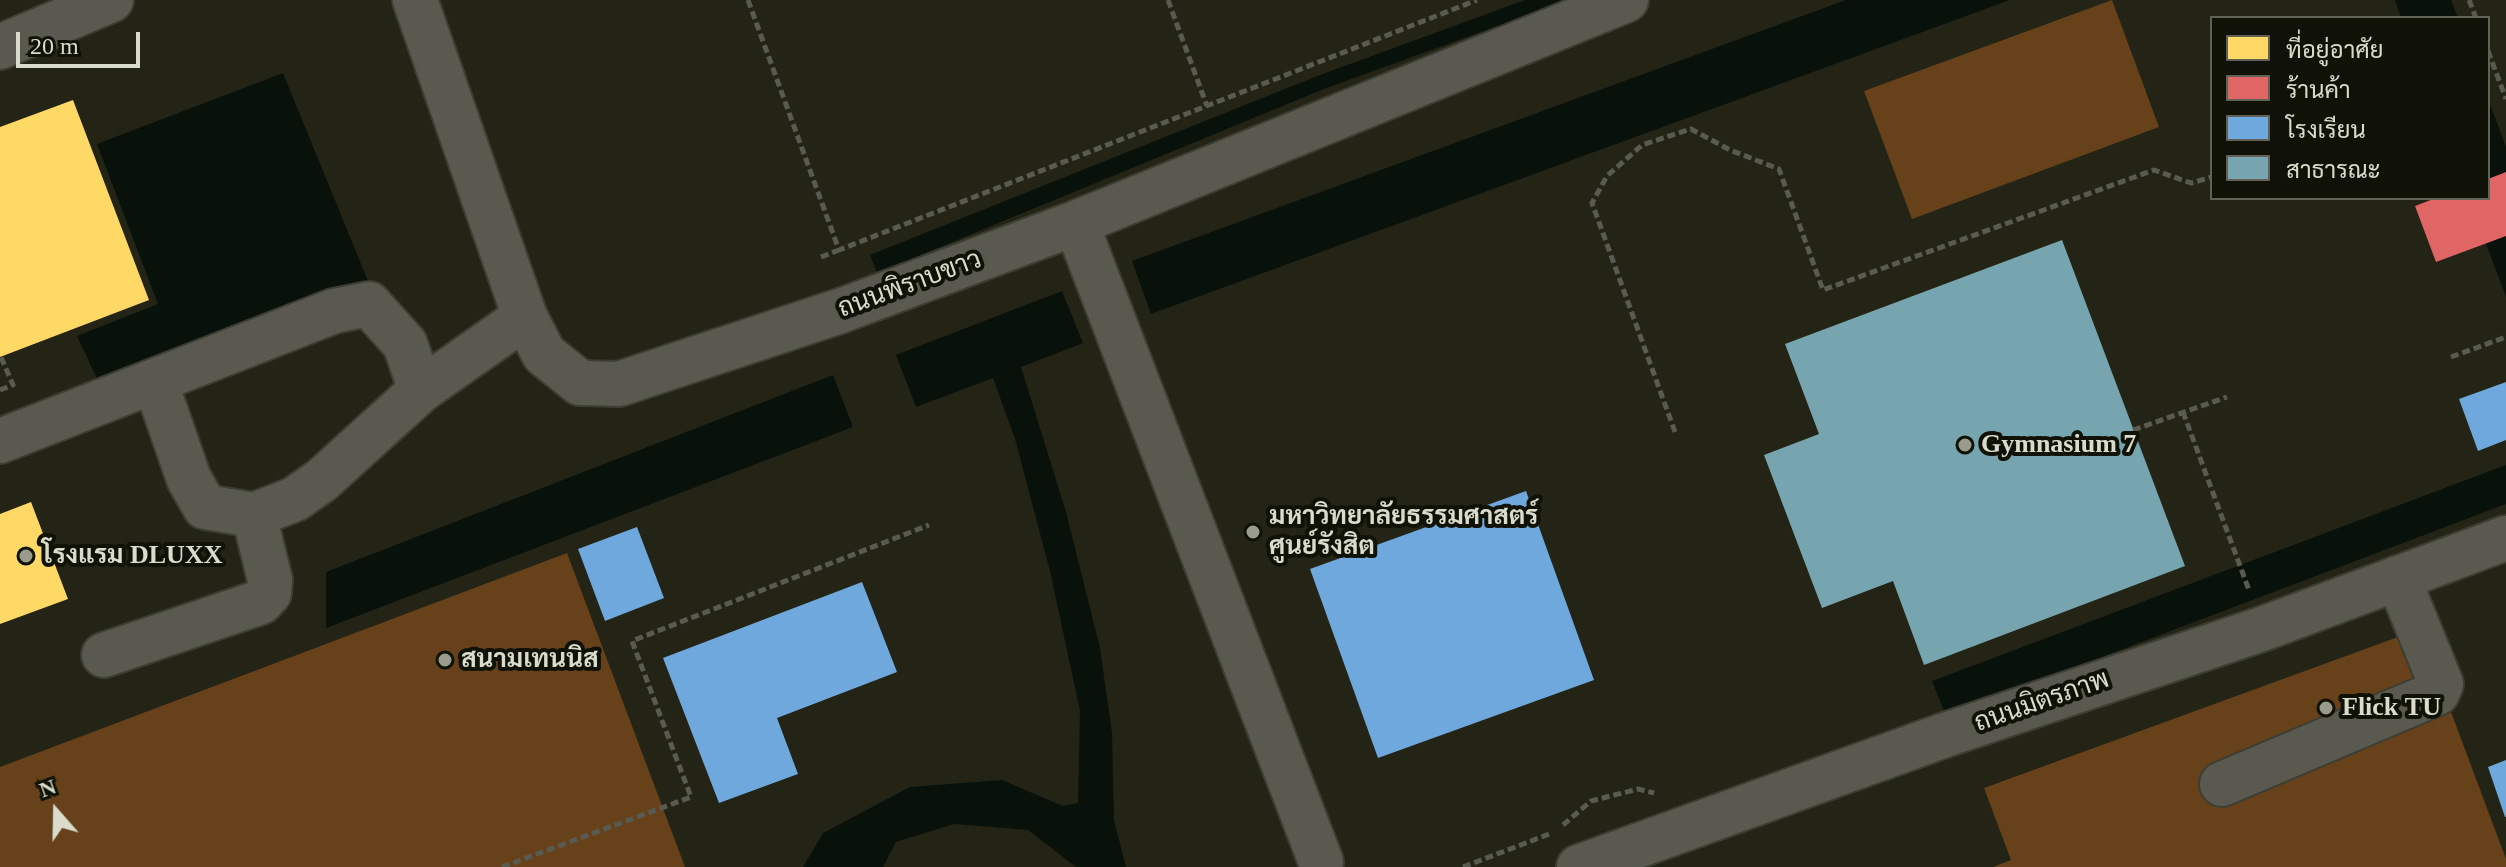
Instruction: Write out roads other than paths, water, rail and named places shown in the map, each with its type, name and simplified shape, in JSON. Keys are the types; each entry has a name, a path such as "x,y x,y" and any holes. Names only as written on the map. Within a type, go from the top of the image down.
{"street":[{"path":"0,47 111,0"},
{"name":"ถนนพิราบขาว","path":"415,0 525,317 544,354 580,383 619,384 840,311 1076,223 1626,0"},
{"path":"1076,223 1321,862"},
{"path":"0,441 334,311 369,304 405,344 421,390"},
{"path":"155,381 189,479 205,507 254,515 295,499 322,480 421,390 525,317"},
{"path":"104,655 261,602 269,593 270,580 254,515"},
{"name":"ถนนมิตรภาพ","path":"1579,867 2506,538"},
{"path":"2222,784 2437,693 2441,684 2398,578"}],"place":[{"name":"Gymnasium 7","path":"1965,445"},
{"name":"มหาวิทยาลัยธรรมศาสตร์ ศูนย์รังสิต","path":"1253,532"},
{"name":"โรงแรม DLUXX","path":"26,556"},
{"name":"สนามเทนนิส","path":"445,660"},
{"name":"Flick TU","path":"2326,708"}]}
